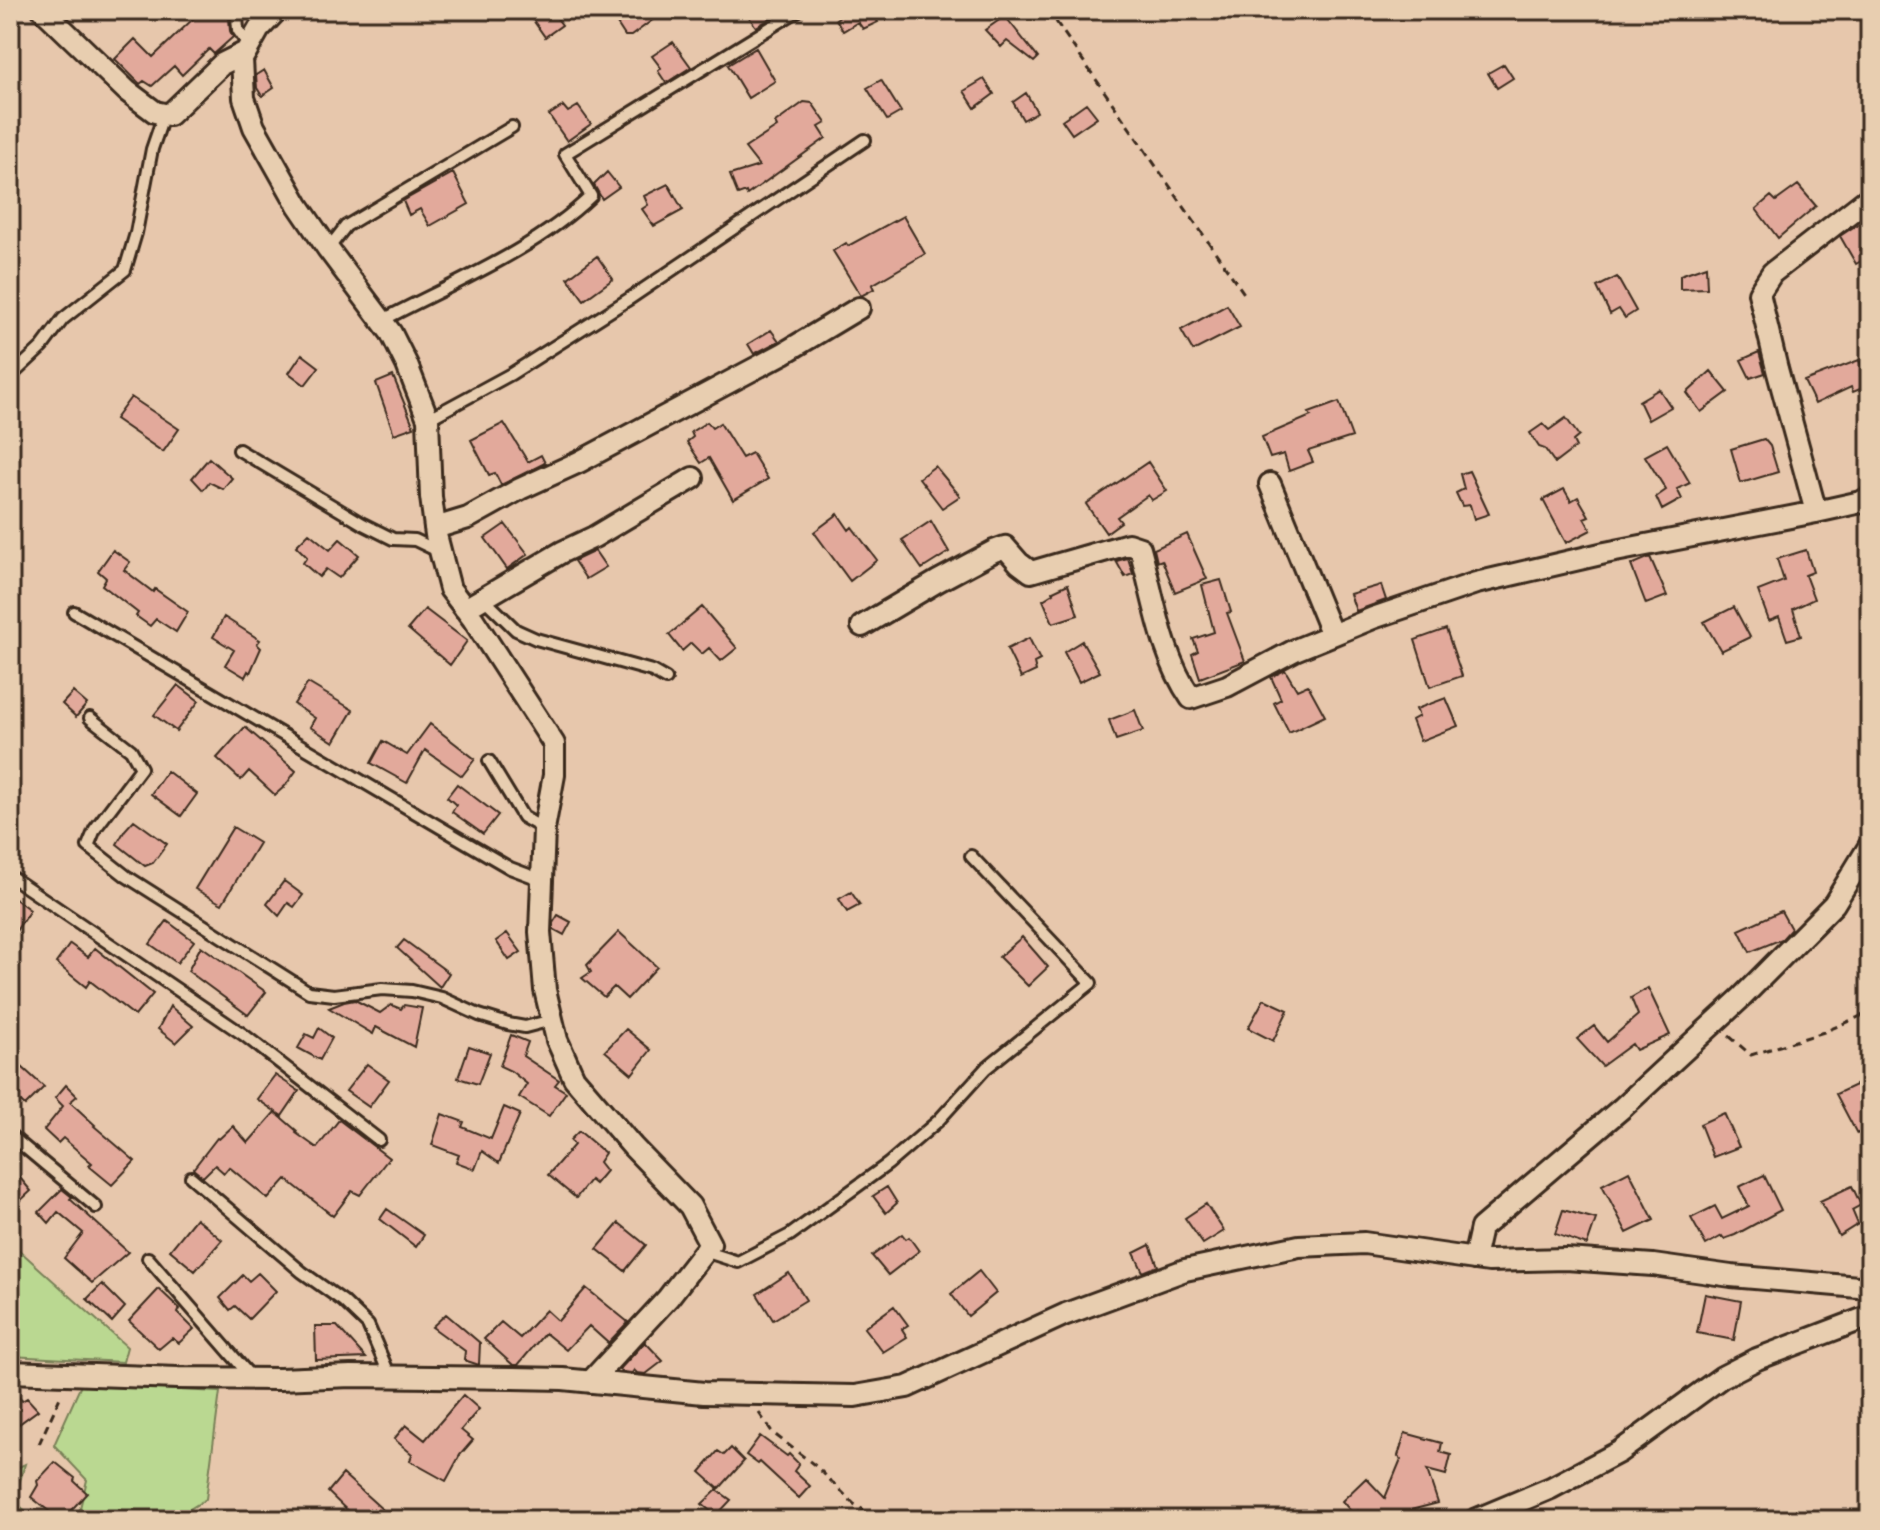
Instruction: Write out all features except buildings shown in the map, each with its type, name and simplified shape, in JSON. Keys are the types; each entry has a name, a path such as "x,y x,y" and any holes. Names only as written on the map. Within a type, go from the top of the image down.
{"street":[{"path":"43,10 127,91 155,112 169,115 222,64 248,49"},
{"path":"277,10 259,29 242,59 244,98 254,127 298,205 391,333 407,365 428,419 435,528 450,589 554,744 554,775 544,829 540,932 545,990 557,1040 574,1078 633,1147 690,1206 710,1244 668,1298 590,1382"},
{"path":"1816,512 1759,293 1772,273 1870,197"},
{"path":"435,528 468,518 520,489 579,462 784,353 859,308"},
{"path":"465,609 693,478"},
{"path":"1270,484 1332,635"},
{"path":"862,626 938,581 1005,547 1031,572 1128,544 1140,548 1152,599 1178,679 1191,698 1227,686 1295,650 1373,618 1476,583 1605,553 1816,512 1861,502 1870,497"},
{"path":"1474,1259 1481,1228 1622,1108 1715,1023 1834,904 1870,845"},
{"path":"10,1372 252,1378 525,1378 704,1393 855,1396 907,1387 1066,1314 1185,1270 1299,1246 1364,1243 1489,1261 1566,1259 1653,1265 1731,1276 1870,1288"},
{"path":"1475,1520 1551,1488 1619,1452 1722,1377 1745,1365 1870,1316"}],"lane":[{"path":"232,10 248,49"},
{"path":"381,321 496,262 550,229 591,196 565,154 799,10"},
{"path":"10,377 42,347 63,319 125,270 136,233 152,149 164,114"},
{"path":"328,249 346,226 512,127"},
{"path":"428,419 511,374 629,299 865,140"},
{"path":"239,450 383,534 393,539 415,540 440,552"},
{"path":"483,598 516,630 536,639 652,671 666,679"},
{"path":"74,612 510,868 542,880"},
{"path":"90,718 131,750 141,768 95,829 88,846 126,876 309,992 334,995 382,989 412,991 442,998 508,1024 525,1027 552,1020"},
{"path":"489,761 523,817 544,829"},
{"path":"704,1251 738,1262 790,1235 888,1164 938,1121 986,1068 1091,983 971,856"},
{"path":"10,876 244,1035 379,1140"},
{"path":"10,1135 96,1207"},
{"path":"191,1177 368,1325 390,1377"},
{"path":"148,1258 252,1378"}],"path":[{"path":"1048,10 1245,295"},
{"path":"1715,1023 1751,1055 1824,1032 1870,1012"},
{"path":"39,1444 70,1375"},
{"path":"745,1394 773,1433 817,1467 862,1509 867,1520"}],"green space":[{"path":"10,1242 127,1347 123,1362 10,1356"},
{"path":"81,1385 220,1392 206,1499 190,1509 185,1520 77,1520 87,1480 54,1445"},
{"path":"25,1464 14,1501 36,1520 10,1520 10,1471"}]}
